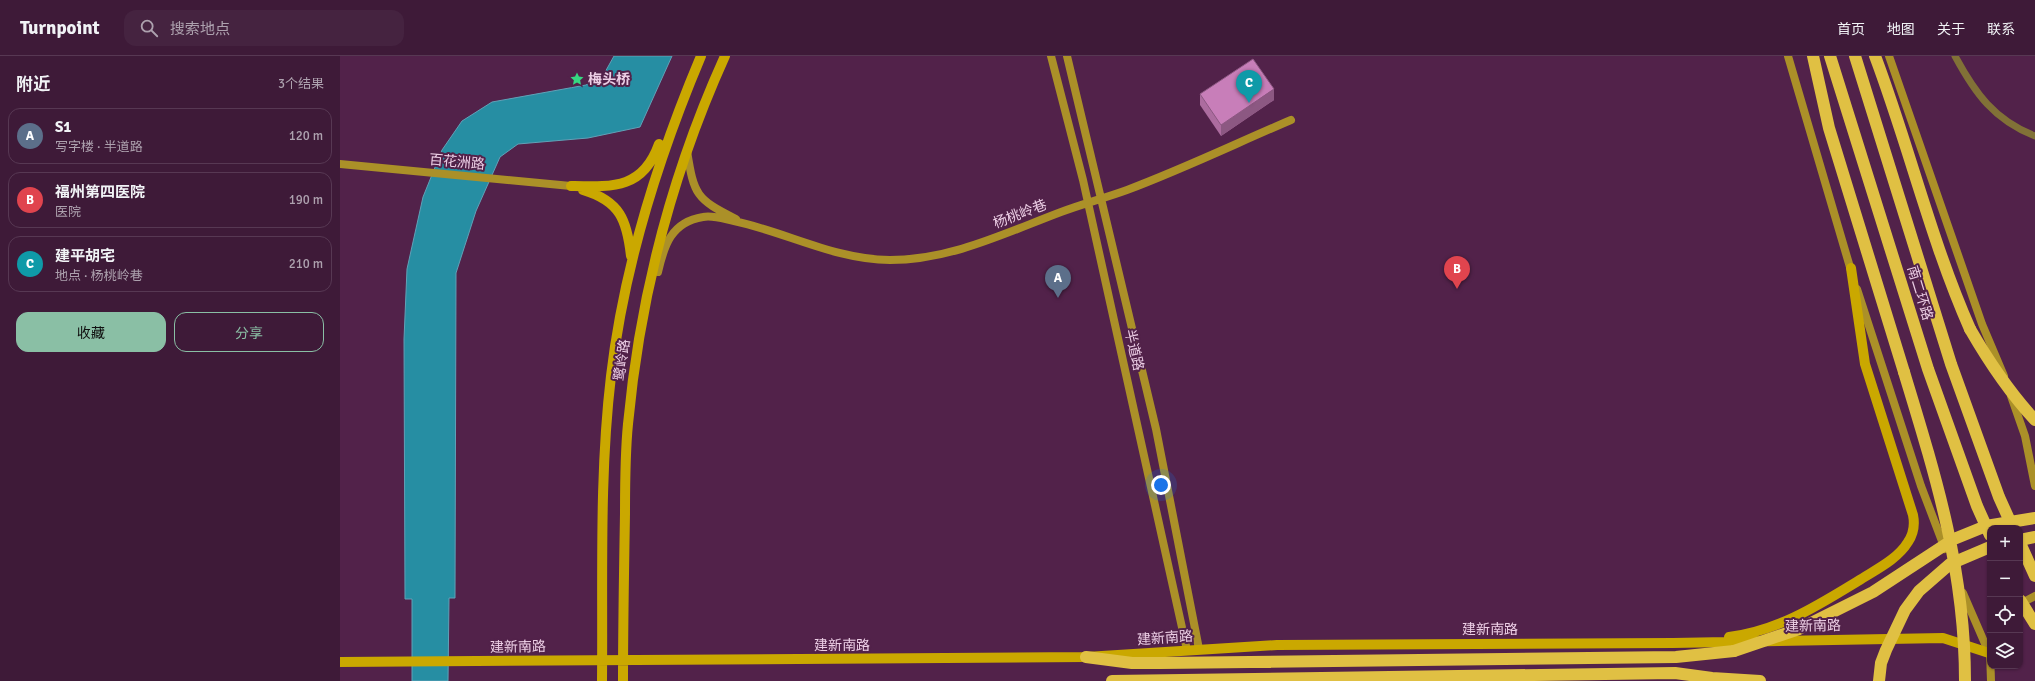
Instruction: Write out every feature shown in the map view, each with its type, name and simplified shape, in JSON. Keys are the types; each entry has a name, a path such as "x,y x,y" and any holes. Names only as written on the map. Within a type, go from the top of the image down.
{"highway":[{"path":"1813,56 1829,128 1904,372 1949,527 1961,600 1965,681"},
{"name":"南二环路","path":"1830,56 1928,369 1977,506 1987,528"},
{"name":"南二环路","path":"1855,56 1951,364 1999,497 2012,525"},
{"path":"1875,56 1912,163 1946,269 1970,328 1992,366 2009,391 2035,420"},
{"path":"1086,657 1132,663 1161,664 1668,657 1708,655 1734,651 1799,629 1873,592 1954,539 1986,526 2035,518"},
{"path":"2023,539 2035,537"},
{"path":"1879,681 1881,663 1886,650 1905,610 1919,591 1950,564 1987,548"},
{"path":"2023,550 2035,576"},
{"path":"2023,605 2035,624"},
{"path":"1112,681 1675,673 1712,678 1760,681"}],"main road":[{"name":"鹭岭路","path":"602,681 602,534 607,421 617,333 632,263 655,177 676,115 701,56"},
{"name":"鹭岭路","path":"623,681 623,583 628,426 643,313 655,255 687,149 725,56"},
{"name":"半道路","path":"1051,56 1088,204 1187,650"},
{"name":"半道路","path":"1067,56 1156,429 1199,649"},
{"path":"1788,56 1850,268 1921,486 1970,612 1987,646"},
{"path":"1889,56 1982,324 2006,379 2025,436 2035,486"},
{"path":"572,186 614,186 634,179 652,161 668,122 676,115"},
{"name":"杨桃岭巷","path":"748,224 853,256 870,259 908,259 955,252 1128,190 1292,120"},
{"path":"687,149 693,183 699,195 711,206 748,224"},
{"name":"百花洲路","path":"340,164 572,186"},
{"path":"572,186 596,194 610,202 617,209 626,226 632,263"},
{"path":"643,313 654,286 666,242 677,229 702,217 709,216 748,224"},
{"path":"1673,643 1740,635 1784,623 1820,604 1885,564 1900,552 1911,537 1914,524 1913,515 1865,364 1850,268"},
{"path":"2023,602 2035,596"},
{"name":"建新南路","path":"340,662 1086,657 1276,645 1673,643 1943,638 1987,651"},
{"path":"1991,669 1991,681"}],"lane":[{"path":"1955,56 1967,78 1996,114 2007,122 2035,136"}],"water":[{"path":"614,56 672,56 640,127 588,138 518,144 500,157 476,211 456,273 455,598 449,598 448,681 412,681 412,599 405,599 404,339 407,269 423,197 442,150 462,121 492,102 586,85 604,74"}],"building":[{"path":"1253,59 1274,89 1221,125 1200,94"}],"place":[{"name":"梅头桥","path":"577,79"},
{"name":"建平胡宅","path":"1249,103"},
{"name":"福州第四医院","path":"1457,289"},
{"name":"S1","path":"1058,298"}]}
